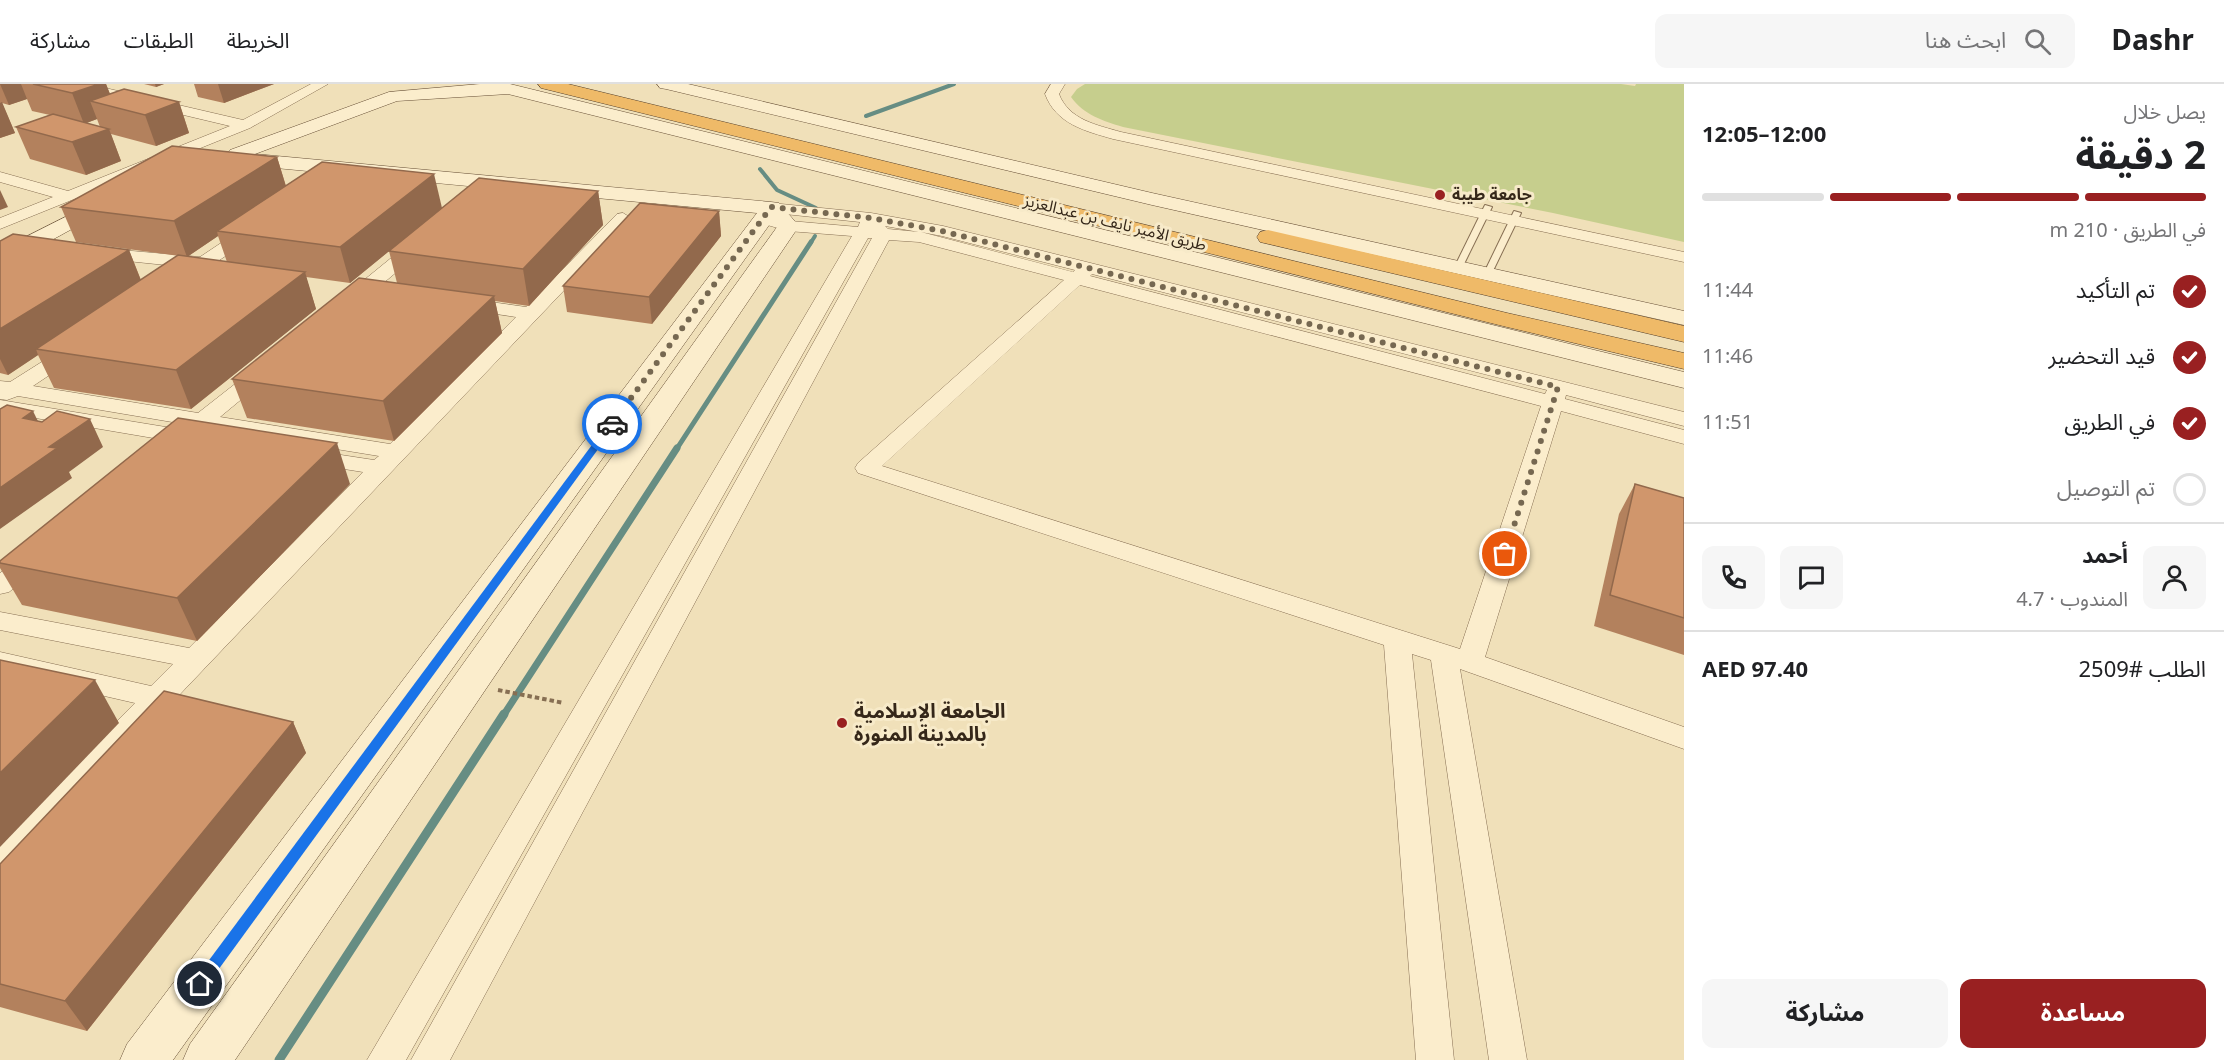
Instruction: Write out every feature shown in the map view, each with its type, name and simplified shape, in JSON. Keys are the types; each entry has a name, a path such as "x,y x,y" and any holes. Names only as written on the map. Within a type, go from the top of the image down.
{"highway":[{"name":"طريق الأمير نايف بن عبدالعزيز","path":"547,84 1507,320 1684,361"},
{"name":"طريق الأمير نايف بن عبدالعزيز","path":"616,84 1684,334"}],"main road":[{"path":"666,84 1458,268 1684,318"},
{"path":"8,251 78,205 210,162 395,96 498,86 1684,380"},
{"path":"210,162 375,87 395,96"},
{"path":"210,162 774,217"},
{"path":"8,251 101,204 122,196"},
{"path":"144,1060 774,217"},
{"path":"207,1060 774,217"},
{"path":"1255,272 1507,320"}],"street":[{"path":"71,84 245,125"},
{"path":"0,224 245,125 321,84"},
{"path":"1065,86 1052,94 1059,111 1077,122 1097,129 1515,217 1684,257"},
{"path":"0,177 68,196"},
{"path":"774,217 920,237 1083,272 1556,395 1684,437"},
{"path":"1515,217 1684,248"},
{"path":"0,861 623,218"},
{"path":"166,288 269,219"},
{"path":"386,1060 872,229"},
{"path":"430,1060 872,229"},
{"path":"336,312 436,231"},
{"path":"8,251 52,253"},
{"path":"184,275 81,257 203,263"},
{"path":"1083,272 866,468 1457,658 1684,738"},
{"path":"363,290 386,293"},
{"path":"441,301 531,313"},
{"path":"4,396 90,339"},
{"path":"156,459 282,356"},
{"path":"1556,395 1684,419"},
{"path":"1508,1060 1457,658 1556,395"},
{"path":"4,396 201,421 387,460"},
{"path":"4,396 183,436 387,460"},
{"path":"0,586 55,541"},
{"path":"0,621 195,659"},
{"path":"1397,640 1435,1060"},
{"path":"0,662 157,698"}],"lane":[{"path":"1458,268 1487,211"},
{"path":"1487,274 1515,217"}],"path":[{"path":"493,690 545,699"}],"green space":[{"path":"1085,84 1621,84 1635,86 1636,84 1684,84 1684,242 1553,213 1123,127 1094,116 1076,103 1071,97"}],"building":[{"path":"33,84 99,84 72,93"},
{"path":"124,89 179,102 145,115 90,101"},
{"path":"53,114 109,129 72,142 16,127"},
{"path":"172,146 277,157 174,221 61,207"},
{"path":"322,162 434,174 340,247 217,231"},
{"path":"479,178 598,191 523,269 389,251"},
{"path":"640,203 719,211 649,297 563,286"},
{"path":"13,234 129,250 0,329 0,241"},
{"path":"178,255 305,272 176,370 36,349"},
{"path":"359,278 494,296 383,401 232,379"},
{"path":"7,405 33,411 23,418 42,422 57,411 90,419 49,447 57,448 0,488 0,409"},
{"path":"178,418 337,443 177,598 0,563 0,561"},
{"path":"1635,484 1684,498 1684,618 1610,595"},
{"path":"0,660 95,680 0,773"},
{"path":"164,691 293,722 65,1001 0,984 0,864"}],"waterway":[{"path":"866,116 954,84"},
{"path":"760,169 777,190 816,208"},
{"path":"810,244 815,236"},
{"path":"676,450 811,242"},
{"path":"503,716 677,448"},
{"path":"279,1060 504,714"}],"way so far":[{"path":"612,424 771,207 871,218 942,231 1089,267 1558,387 1505,554"}],"place":[{"name":"جامعة طيبة","path":"1440,195"},
{"name":"الجامعة الإسلامية بالمدينة المنورة","path":"842,723"}],"route":[{"path":"200,984 612,424"}]}
